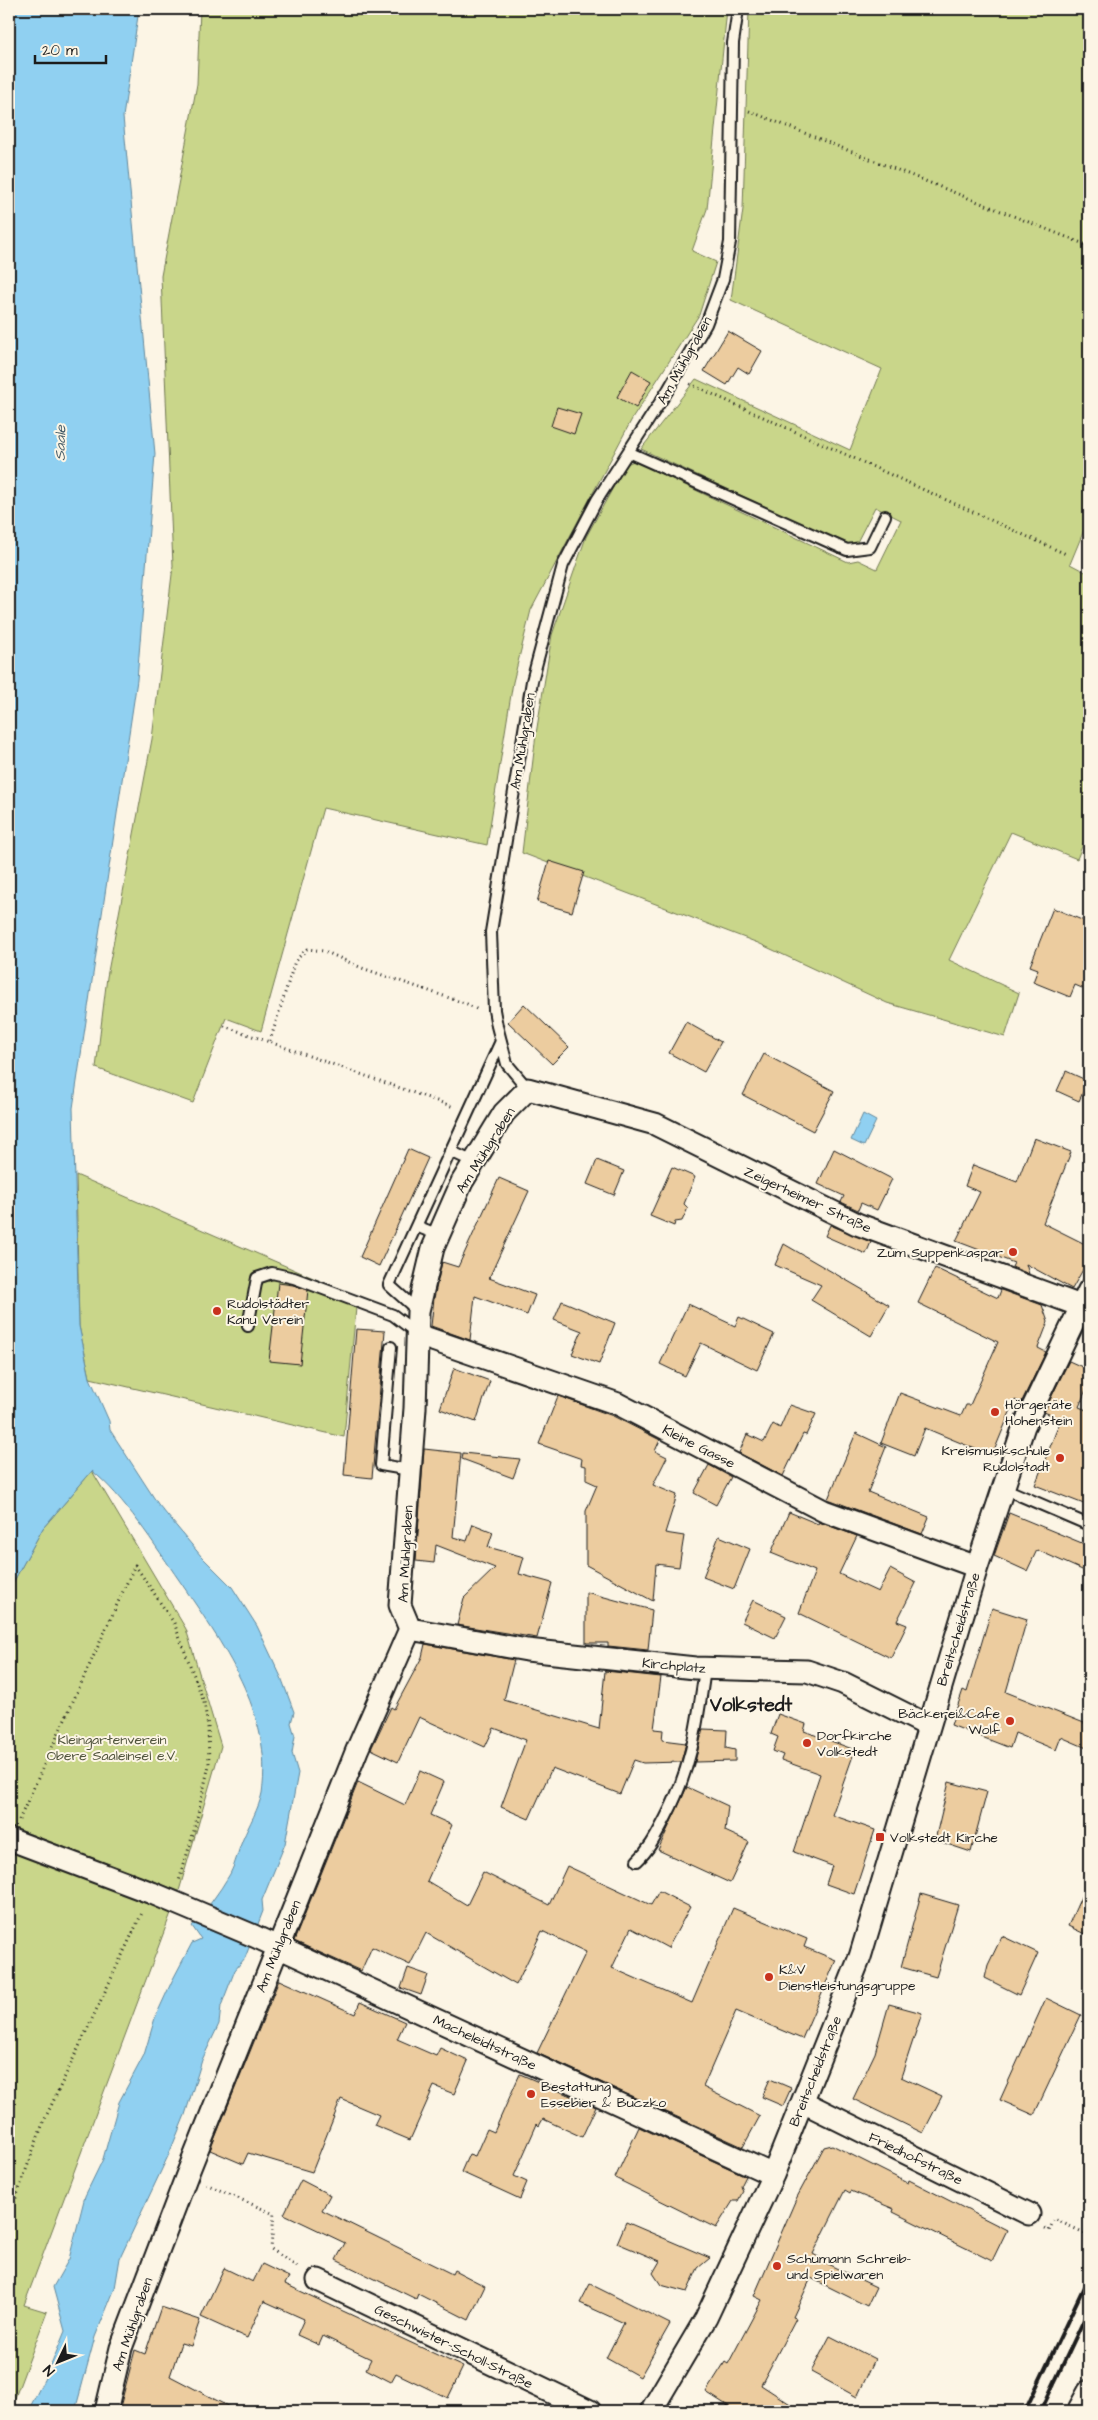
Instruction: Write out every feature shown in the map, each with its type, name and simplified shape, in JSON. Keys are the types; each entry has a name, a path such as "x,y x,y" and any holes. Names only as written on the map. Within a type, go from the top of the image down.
{"street":[{"name":"Am Mühlgraben","path":"106,2411 121,2348 187,2175 357,1750 410,1629 400,1605 410,1470 418,1311 433,1248 462,1182 504,1113 528,1089"},
{"name":"Zeigerheimer Straße","path":"528,1089 655,1124 857,1224 1087,1302"},
{"name":"Breitscheidstraße","path":"650,2411 706,2318 773,2175 803,2102 860,1957 976,1567 1024,1426 1087,1302"},
{"name":"Kleine Gasse","path":"418,1335 618,1404 824,1511 976,1567"},
{"name":"Kirchplatz","path":"410,1629 527,1650 704,1669 808,1671 844,1683 929,1726"},
{"name":"Macheleidtstraße","path":"10,1839 152,1893 254,1936 773,2175"},
{"name":"Friedhofstraße","path":"803,2102 1029,2214"},
{"name":"Geschwister-Scholl-Straße","path":"318,2280 590,2411"},
{"path":"1078,2411 1089,2391"}],"lane":[{"name":"Am Mühlgraben","path":"528,1089 507,1064 496,1020 491,932 532,680 563,565 597,500 676,378 706,324 723,279 730,242 733,43 738,9"},
{"path":"628,452 847,550 870,548 885,516"},
{"path":"418,1311 389,1285 501,1041"},
{"path":"450,1151 474,1162"},
{"path":"416,1226 439,1235"},
{"path":"248,1326 257,1278 272,1273 294,1278 393,1316 418,1335"},
{"path":"391,1347 381,1465 410,1470"},
{"path":"1003,1488 1089,1525"},
{"path":"637,1861 655,1838 684,1779 691,1755 704,1669"}],"path":[{"path":"732,105 1089,246"},
{"path":"676,378 1068,555"},
{"path":"270,1041 295,961 307,948 324,951 362,968 467,1004 496,1020"},
{"path":"224,1026 468,1112"},
{"path":"10,1839 135,1565 174,1623 204,1702 208,1727 209,1765 178,1905"},
{"path":"9,2216 43,2122 152,1893"},
{"path":"187,2175 274,2214 271,2249 318,2280"},
{"path":"1060,2221 1089,2236"}],"green space":[{"path":"200,9 727,9 707,209 692,251 716,262 699,315 632,419 531,610 513,682 487,845 323,808 261,1031 226,1018 193,1103 96,1068 107,977 152,739 173,566 161,276 197,84"},
{"path":"749,9 1089,9 1089,518 1070,564 1089,574 1089,829 1077,859 1011,832 949,960 1019,993 1005,1037 887,1003 758,943 522,853 536,734 552,635 586,537 626,464 634,461 848,562 858,560 877,569 901,520 875,507 854,548 641,449 696,379 850,450 882,369 731,300 743,209"},
{"name":"Rudolstädter Kanu Verein","path":"76,1175 357,1297 344,1437 90,1378 79,1326"},
{"name":"Kleingartenverein Obere Saaleinsel e.V.","path":"92,1471 186,1629 221,1746 179,1891 9,1826 9,1590 43,1528"},
{"path":"9,1849 171,1913 24,2305 47,2312 10,2411"}],"water":[{"name":"Saale","path":"9,9 139,9 123,117 155,454 137,680 73,1108 79,1326 90,1378 109,1421 110,1430 158,1504 201,1556 232,1587 257,1626 281,1677 294,1712 291,1723 295,1736 292,1753 298,1773 285,1844 262,1900 263,1911 245,1958 235,1970 221,2006 219,2024 202,2060 185,2115 169,2154 120,2258 115,2288 95,2337 75,2411 28,2411 49,2370 65,2331 53,2287 69,2259 85,2196 103,2159 119,2102 144,2055 155,2018 172,1981 192,1943 201,1939 192,1926 230,1874 241,1843 261,1799 264,1764 260,1735 252,1708 241,1680 227,1654 160,1552 127,1507 104,1481 92,1471 43,1528 9,1590"},
{"path":"863,1114 876,1121 864,1146 851,1140"}],"building":[{"path":"728,331 762,351 749,374 738,367 727,385 704,371"},
{"path":"632,370 651,381 636,408 617,397"},
{"path":"557,407 581,414 574,434 551,426"},
{"path":"549,861 584,872 572,912 537,902"},
{"path":"1053,908 1089,923 1089,991 1075,985 1070,997 1033,982 1038,969 1030,966"},
{"path":"524,1004 569,1047 552,1064 508,1022"},
{"path":"686,1022 721,1042 704,1072 669,1053"},
{"path":"764,1054 834,1091 813,1131 743,1095"},
{"path":"1066,1071 1088,1081 1079,1101 1057,1091"},
{"path":"1034,1138 1071,1152 1043,1223 1089,1246 1089,1259 1072,1289 1026,1264 1029,1274 1012,1267 1014,1263 956,1241 980,1192 965,1186 973,1165 1017,1182"},
{"path":"408,1149 428,1158 379,1266 360,1257"},
{"path":"834,1149 892,1179 877,1210 861,1203 858,1210 841,1202 844,1196 818,1184"},
{"path":"597,1160 624,1171 614,1195 587,1184"},
{"path":"672,1167 695,1177 684,1204 688,1208 682,1221 675,1222 674,1226 650,1216"},
{"path":"499,1178 529,1191 489,1278 535,1295 527,1315 475,1296 470,1340 431,1326 434,1298 442,1262 458,1267"},
{"path":"830,1225 871,1242 866,1254 825,1236"},
{"path":"784,1244 889,1305 871,1336 811,1300 821,1285 775,1265"},
{"path":"935,1268 998,1298 1001,1290 1042,1305 1048,1322 1038,1348 1046,1352 1021,1403 1015,1400 992,1456 925,1428 914,1456 881,1443 900,1393 961,1416 966,1405 970,1405 998,1342 918,1303"},
{"path":"278,1283 308,1290 300,1364 269,1361"},
{"path":"562,1301 615,1323 599,1364 572,1354 582,1331 554,1320"},
{"path":"688,1304 735,1326 739,1317 774,1334 757,1370 701,1343 685,1376 660,1364"},
{"path":"356,1329 385,1331 372,1478 344,1475"},
{"path":"1069,1361 1089,1370 1089,1382 1079,1407 1089,1411 1089,1506 1035,1485 1061,1419 1044,1412"},
{"path":"454,1368 490,1381 476,1422 440,1409"},
{"path":"558,1396 613,1416 660,1440 655,1451 667,1457 653,1485 677,1495 665,1533 684,1536 679,1567 656,1564 653,1601 586,1565 586,1511 597,1485 586,1480 586,1466 581,1465 582,1459 539,1444"},
{"path":"790,1405 816,1414 806,1435 803,1434 783,1476 739,1453 747,1434 764,1442 773,1424 780,1428"},
{"path":"856,1433 886,1447 868,1492 929,1517 922,1534 828,1499"},
{"path":"424,1449 461,1453 453,1537 467,1541 473,1524 493,1532 488,1547 524,1557 519,1574 552,1583 537,1638 457,1625 464,1598 495,1568 436,1545 434,1563 416,1561"},
{"path":"463,1453 520,1459 513,1478 462,1459"},
{"path":"709,1465 731,1477 716,1505 694,1493"},
{"path":"789,1512 818,1524 819,1522 857,1536 839,1574 878,1592 890,1569 916,1583 897,1621 907,1625 891,1658 799,1613 815,1571 771,1553"},
{"path":"1009,1513 1089,1546 1089,1573 1037,1550 1027,1571 994,1556"},
{"path":"719,1536 750,1549 734,1589 703,1577"},
{"path":"586,1592 652,1610 648,1650 608,1646 608,1643 586,1643"},
{"path":"753,1600 786,1616 775,1638 742,1622"},
{"path":"992,1608 1027,1619 1006,1692 1089,1725 1089,1749 1061,1737 1056,1750 1015,1733 1010,1748 951,1725 963,1690 967,1692"},
{"path":"425,1644 514,1660 504,1700 599,1729 605,1671 661,1677 654,1729 663,1730 662,1740 686,1743 681,1762 643,1763 634,1760 620,1794 552,1768 529,1819 501,1807 526,1740 494,1728 485,1747 419,1717 398,1762 371,1749 391,1707 394,1709 422,1657"},
{"path":"778,1714 806,1724 804,1731 855,1750 832,1815 875,1830 854,1894 826,1884 832,1866 794,1852 820,1774 781,1760 783,1755 773,1751 778,1737 771,1734"},
{"path":"703,1729 727,1730 726,1748 735,1750 735,1761 695,1762"},
{"path":"420,1771 444,1782 430,1815 452,1825 427,1881 467,1905 483,1872 549,1905 567,1866 651,1905 659,1891 690,1907 668,1948 631,1928 612,1968 692,2003 733,1908 807,1939 804,1947 836,1960 802,2039 736,2011 703,2087 760,2116 743,2147 537,2053 586,1952 542,1931 516,1985 426,1933 410,1965 372,1947 361,1971 294,1941 358,1782 405,1805"},
{"path":"949,1782 987,1792 971,1852 935,1840"},
{"path":"687,1787 728,1806 725,1831 749,1842 730,1883 658,1850"},
{"path":"1089,1879 1089,1936 1068,1926"},
{"path":"921,1894 958,1905 936,1977 901,1967"},
{"path":"1002,1936 1038,1953 1019,1995 985,1978 988,1965"},
{"path":"408,1968 428,1975 421,1995 401,1988"},
{"path":"279,1980 355,2014 360,2002 405,2022 397,2039 436,2056 440,2048 468,2061 454,2094 434,2086 410,2140 374,2125 379,2115 341,2099 312,2172 248,2153 243,2164 210,2150"},
{"path":"1046,1998 1081,2015 1034,2115 1000,2100"},
{"path":"889,2004 922,2013 901,2077 942,2096 923,2133 853,2099 875,2053"},
{"path":"520,2074 596,2107 582,2137 543,2119 539,2126 537,2124 514,2176 527,2182 520,2199 461,2172 469,2154 475,2156 487,2129 494,2132"},
{"path":"770,2079 791,2088 783,2106 762,2097"},
{"path":"639,2127 746,2176 741,2186 743,2191 738,2201 733,2201 716,2228 615,2178"},
{"path":"832,2145 908,2183 909,2180 1007,2230 992,2261 893,2212 894,2209 845,2190 813,2254 820,2258 819,2260 876,2287 867,2306 811,2278 793,2317 796,2318 761,2385 801,2411 736,2411 706,2392 725,2362 728,2364 762,2300 754,2296 796,2199 824,2147"},
{"path":"301,2180 330,2195 322,2210 452,2274 454,2270 485,2286 469,2320 418,2294 416,2299 336,2260 345,2243 284,2214"},
{"path":"626,2222 710,2258 698,2268 687,2292 661,2285 653,2273 660,2261 617,2243"},
{"path":"262,2264 289,2277 285,2284 463,2367 448,2398 396,2373 391,2382 366,2369 371,2359 323,2336 319,2345 297,2335 304,2319 264,2301 247,2338 201,2317 224,2268 253,2282"},
{"path":"590,2284 670,2324 640,2377 606,2358 624,2323 580,2303"},
{"path":"161,2307 200,2320 191,2346 181,2343 170,2376 237,2411 119,2411 135,2350 145,2354"},
{"path":"830,2336 875,2359 857,2397 811,2372"}],"railway":[{"path":"1025,2411 1089,2276"},
{"path":"1041,2411 1089,2309"}],"place":[{"name":"Zum Suppenkaspar","path":"1013,1252"},
{"name":"Rudolstädter Kanu Verein","path":"217,1311"},
{"name":"Hörgeräte Hohenstein","path":"995,1412"},
{"name":"Kreismusikschule Rudolstadt","path":"1060,1458"},
{"name":"Bäckerei&Cafe Wolf","path":"1010,1721"},
{"name":"Dorfkirche Volkstedt","path":"807,1743"},
{"name":"Volkstedt Kirche","path":"880,1837"},
{"name":"K&V Dienstleistungsgruppe","path":"769,1977"},
{"name":"Bestattung Essebier & Buczko","path":"531,2094"},
{"name":"Schumann Schreib- und Spielwaren","path":"777,2266"}],"district":[{"name":"Volkstedt","path":"751,1704"}]}
